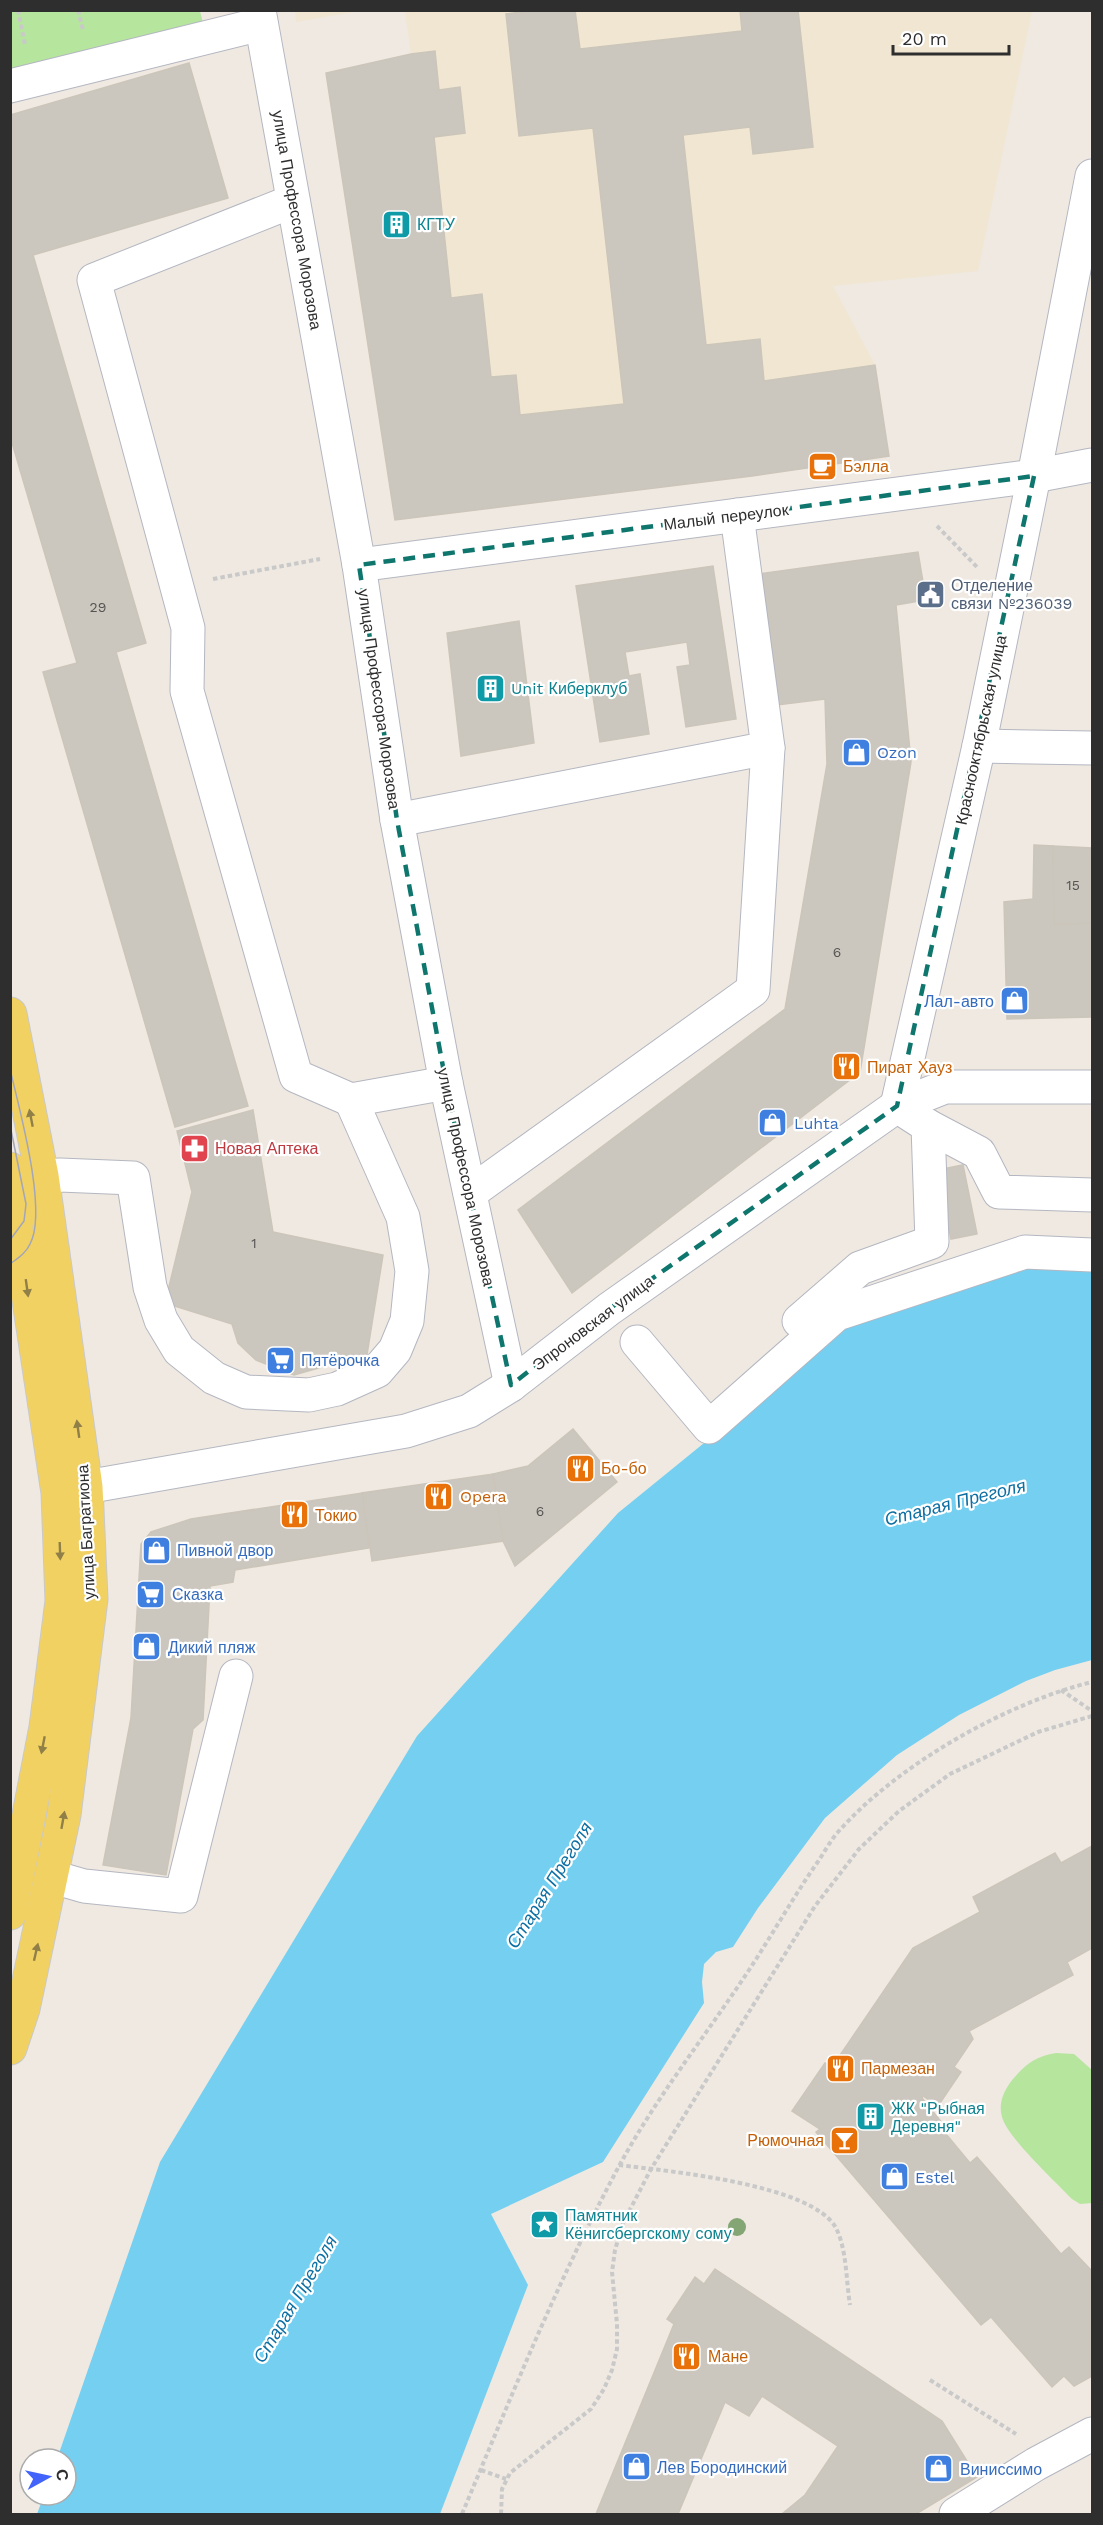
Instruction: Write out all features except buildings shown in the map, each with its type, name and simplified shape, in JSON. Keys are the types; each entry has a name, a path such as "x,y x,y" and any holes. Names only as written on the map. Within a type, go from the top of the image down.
{"main road":[{"name":"улица Багратиона","path":"10,1014 19,1175 16,1230 72,1490 91,1599 64,1815 23,2009 10,2048"},
{"name":"улица Багратиона","path":"10,1913 46,1727 62,1601 72,1490"}],"street":[{"path":"10,86 260,17"},
{"name":"улица Профессора Морозова","path":"260,17 358,559 397,820 446,1083 511,1385"},
{"name":"Краснооктябрьская улица","path":"897,1106 979,746 1092,176"},
{"path":"293,201 94,280 188,628 187,691 296,1076 351,1100 446,1083"},
{"name":"Малый переулок","path":"358,559 737,515 1034,476 1092,465"},
{"path":"470,1193 753,990 768,748 737,515"},
{"path":"979,746 1092,748"},
{"path":"397,820 768,748"},
{"name":"Эпроновская улица","path":"72,1490 406,1431 469,1411 511,1385 609,1309 897,1106 945,1087 1092,1087"},
{"path":"19,1175 133,1178 150,1287 161,1320 178,1350 214,1378 246,1392 309,1395 337,1389 377,1371 395,1350 407,1321 412,1270 403,1217 351,1100"},
{"path":"897,1106 928,1126 979,1153 999,1192 1092,1195"},
{"path":"710,1397 860,1268 932,1242 928,1126"},
{"path":"637,1342 709,1427 837,1314 1025,1252 1092,1255"},
{"path":"52,1877 84,1886 181,1896 236,1676"},
{"path":"956,2514 1051,2456 1092,2434"}],"path":[{"path":"933,522 981,570"},
{"path":"177,586 358,559"},
{"path":"462,2514 543,2319 620,2165 671,2084 749,1971 792,1898 838,1832 892,1782 964,1734 1061,1690 1092,1682"},
{"path":"1061,1690 1092,1711"},
{"path":"501,2514 501,2495 506,2479 518,2466 591,2409 604,2389 617,2349 612,2272 615,2250 623,2223 651,2169 815,1906 859,1849 899,1811 950,1774 1038,1732 1092,1716"},
{"path":"620,2165 731,2182 814,2207 828,2217 836,2227 842,2243 850,2305"},
{"path":"930,2380 1051,2456"},
{"path":"481,2470 506,2479"}],"highlighted area":[{"path":"1034,476 897,1106 609,1309 511,1385 446,1083 397,820 359,565"}],"shaded area":[{"path":"295,10 359,10 359,11 296,22"},
{"path":"405,11 1032,11 978,271 833,286 875,365 889,456 752,476 395,520 326,73 411,54"}],"green space":[{"path":"10,11 200,11 205,31 11,75"},
{"path":"1056,2053 1074,2054 1092,2070 1092,2203 1080,2204 1072,2199 1022,2147 1002,2117 1003,2097 1013,2079 1032,2062"}],"water":[{"name":"Старая Преголя","path":"1028,1267 1092,1269 1092,1660 1026,1681 959,1715 897,1755 825,1818 758,1908 733,1947 716,1952 704,1964 702,1982 704,2003 603,2162 491,2214 528,2285 440,2514 37,2514 40,2507 78,2507 78,2447 61,2447 160,2162 417,1736 618,1513 844,1329"}],"tram line":[{"path":"10,1069 30,1159 36,1208 35,1229 30,1244 24,1253 10,1264"},
{"path":"10,1125 26,1204 24,1221 10,1240"}],"place":[{"name":"КГТУ","path":"396,224"},
{"name":"Бэлла","path":"822,466"},
{"name":"Отделение связи №236039","path":"930,594"},
{"name":"Unit Киберклуб","path":"490,688"},
{"name":"Ozon","path":"856,752"},
{"name":"Лал-авто","path":"1015,1001"},
{"name":"Пират Хауз","path":"846,1067"},
{"name":"Luhta","path":"773,1123"},
{"name":"Новая Аптека","path":"194,1148"},
{"name":"Пятёрочка","path":"280,1360"},
{"name":"Бо-бо","path":"580,1468"},
{"name":"Opera","path":"439,1496"},
{"name":"Токио","path":"294,1515"},
{"name":"Пивной двор","path":"156,1550"},
{"name":"Сказка","path":"151,1594"},
{"name":"Дикий пляж","path":"147,1647"},
{"name":"Пармезан","path":"840,2068"},
{"name":"ЖК \"Рыбная Деревня\"","path":"870,2117"},
{"name":"Рюмочная","path":"845,2140"},
{"name":"Estel","path":"894,2177"},
{"name":"Памятник Кёнигсбергскому сому","path":"544,2224"},
{"name":"Мане","path":"687,2356"},
{"name":"Лев Бородинский","path":"636,2467"},
{"name":"Виниссимо","path":"939,2469"}]}
